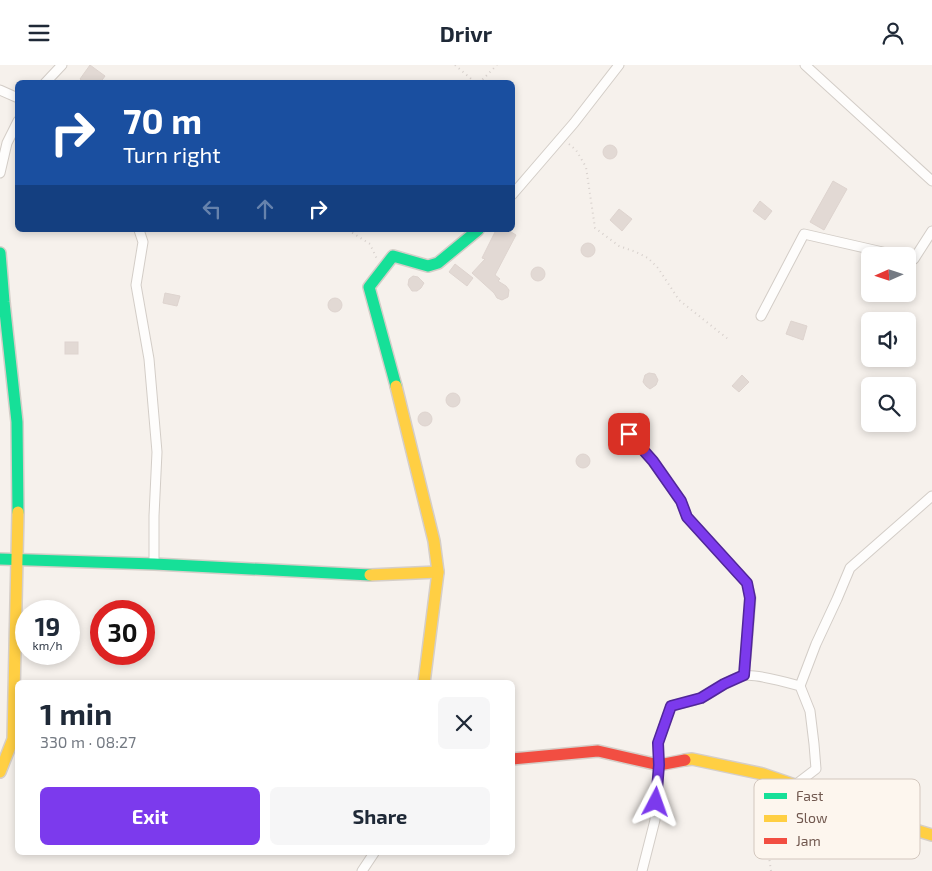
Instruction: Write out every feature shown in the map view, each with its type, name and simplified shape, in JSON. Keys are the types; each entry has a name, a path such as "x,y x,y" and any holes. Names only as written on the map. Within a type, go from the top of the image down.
{"street":[{"path":"48,80 62,65"},
{"path":"515,192 619,65"},
{"path":"805,65 932,181"},
{"path":"0,91 15,97"},
{"path":"0,173 7,143 15,127"},
{"path":"916,256 932,231"},
{"path":"140,232 143,242 136,285 149,359 157,452 154,564"},
{"path":"424,680 438,572 434,541 369,287 393,256 428,266 438,263 476,232"},
{"path":"761,316 804,233 862,247"},
{"path":"0,253 18,445 13,739 0,772"},
{"path":"629,434 653,461 681,501 687,517 747,583 750,598 744,675"},
{"path":"803,779 816,769 810,711 800,687 816,644 850,568 932,496"},
{"path":"0,559 154,564 366,575 438,572"},
{"path":"642,871 655,820 659,765 658,743 671,706 701,698 744,675 790,683 800,687"},
{"path":"515,759 598,751 659,765 692,759 763,774 778,779"},
{"path":"920,831 932,835"},
{"path":"365,870 373,855"}],"path":[{"path":"455,65 473,80"},
{"path":"480,80 497,65"},
{"path":"560,139 576,150 586,167 595,228 619,246 648,259 658,268 679,300 728,339"},
{"path":"351,232 370,243 382,270"}],"building":[{"path":"90,65 105,76 102,80 80,79"},
{"path":"607,145 613,145 617,152 613,159 607,159 603,155 603,149"},
{"path":"833,181 847,189 824,230 810,222"},
{"path":"760,201 772,211 765,220 753,211"},
{"path":"619,209 632,219 622,231 610,220"},
{"path":"495,232 511,232 516,235 495,275 500,279 498,281 509,290 508,297 502,300 497,298 472,273 485,259 482,258"},
{"path":"585,243 591,243 595,250 591,257 585,257 581,253 581,247"},
{"path":"455,264 473,278 467,286 449,272"},
{"path":"535,267 541,267 545,274 541,281 535,281 531,277 531,271"},
{"path":"413,276 418,277 424,283 417,291 412,291 408,285 409,279"},
{"path":"165,293 180,296 177,306 163,303"},
{"path":"332,298 338,298 342,305 338,312 332,312 328,308 328,302"},
{"path":"791,321 807,326 803,340 786,334"},
{"path":"65,342 78,342 78,354 65,354"},
{"path":"649,373 655,374 658,380 656,385 650,389 643,382 645,375"},
{"path":"742,375 749,382 739,392 732,386"},
{"path":"450,393 456,393 460,400 456,407 450,407 446,403 446,397"},
{"path":"422,412 428,412 432,419 428,426 422,426 418,422 418,416"},
{"path":"640,413 648,421 640,429 632,421"},
{"path":"580,454 586,454 590,461 586,468 580,468 576,464 576,458"}],"traffic: fast":[{"path":"396,386 369,287 393,256 428,266 438,263 476,232"},
{"path":"0,253 17,422 18,512"},
{"path":"0,559 154,564 370,575"}],"traffic: slow":[{"path":"396,386 434,541 438,572 424,680"},
{"path":"0,772 13,739 18,512"},
{"path":"370,575 438,572"},
{"path":"685,760 692,759 763,774 778,779"},
{"path":"920,831 932,835"}],"traffic: jam":[{"path":"515,759 598,751 659,765 685,760"}],"route":[{"path":"629,434 653,461 681,501 687,517 747,583 750,598 744,675 701,698 671,706 658,743 659,765 656,802"}]}
